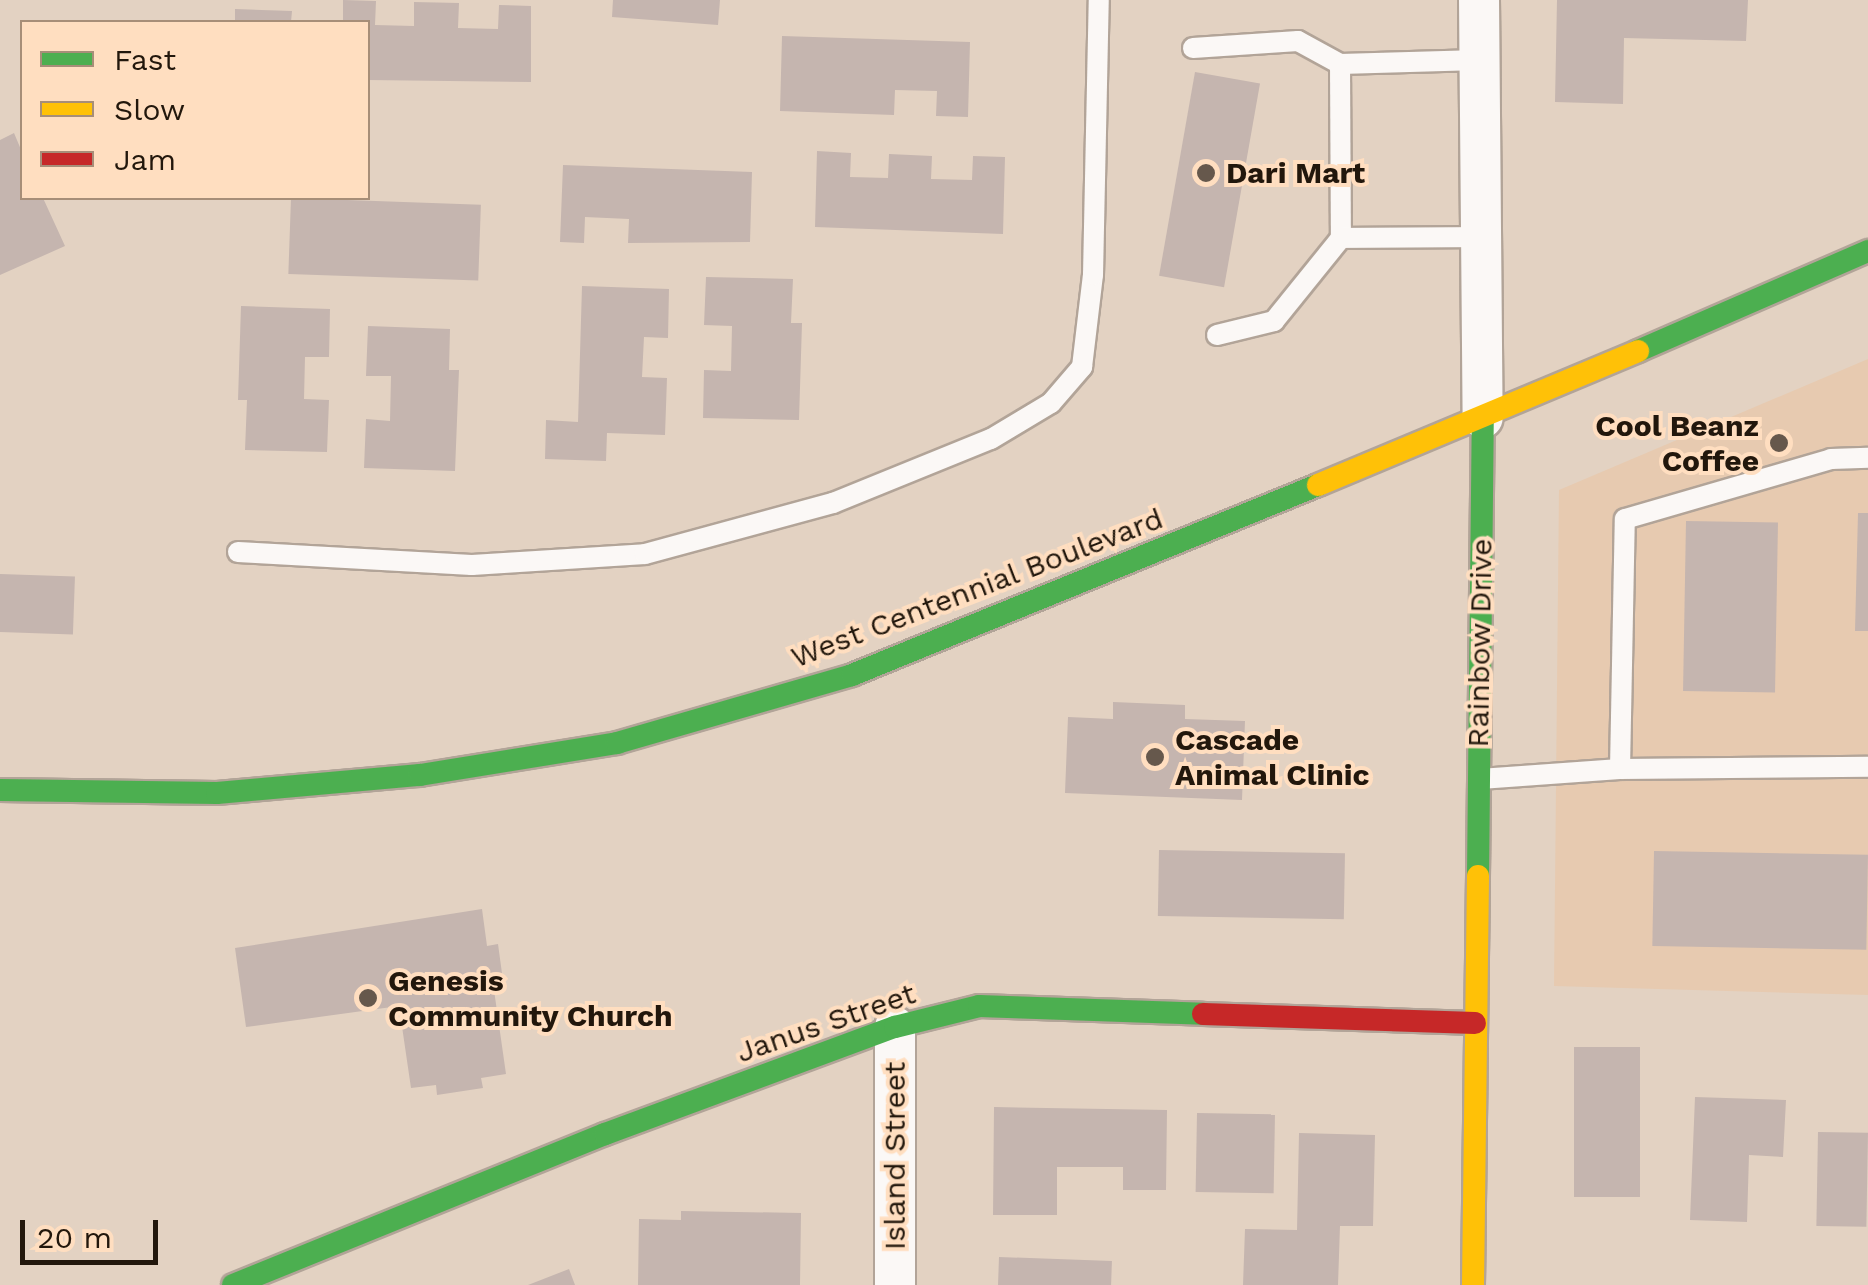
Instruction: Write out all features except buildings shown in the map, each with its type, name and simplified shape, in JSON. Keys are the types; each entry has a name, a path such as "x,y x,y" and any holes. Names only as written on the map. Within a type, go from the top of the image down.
{"street":[{"name":"Rainbow Drive","path":"1473,1285 1482,418 1479,0"},
{"name":"West Centennial Boulevard","path":"0,790 217,793 420,774 617,743 852,675 1482,418 1868,252"},
{"name":"Janus Street","path":"233,1285 605,1134 895,1027 979,1006 1475,1023"},
{"name":"Island Street","path":"895,1027 895,1285"}],"lane":[{"path":"238,552 472,565 646,554 832,503 990,440 1050,403 1082,367 1093,275 1099,0"},
{"path":"1193,48 1298,40 1340,64 1479,60"},
{"path":"1218,335 1274,321 1341,238 1340,64"},
{"path":"1341,238 1480,238"},
{"path":"1620,769 1626,519 1831,459 1868,458"},
{"path":"1478,779 1620,769 1868,767"}],"shaded area":[{"path":"1868,359 1868,995 1554,986 1559,490"}],"traffic: fast":[{"path":"1638,351 1868,251"},
{"path":"1478,876 1483,418"},
{"path":"0,790 217,793 420,775 617,743 852,675 1318,485"},
{"path":"233,1285 605,1134 895,1027 979,1006 1203,1014"}],"traffic: slow":[{"path":"1318,485 1638,351"},
{"path":"1473,1285 1478,876"}],"traffic: jam":[{"path":"1203,1014 1475,1023"}],"place":[{"name":"Dari Mart","path":"1206,173"},
{"name":"Cool Beanz Coffee","path":"1779,443"},
{"name":"Cascade Animal Clinic","path":"1155,757"},
{"name":"Genesis Community Church","path":"368,998"}]}
